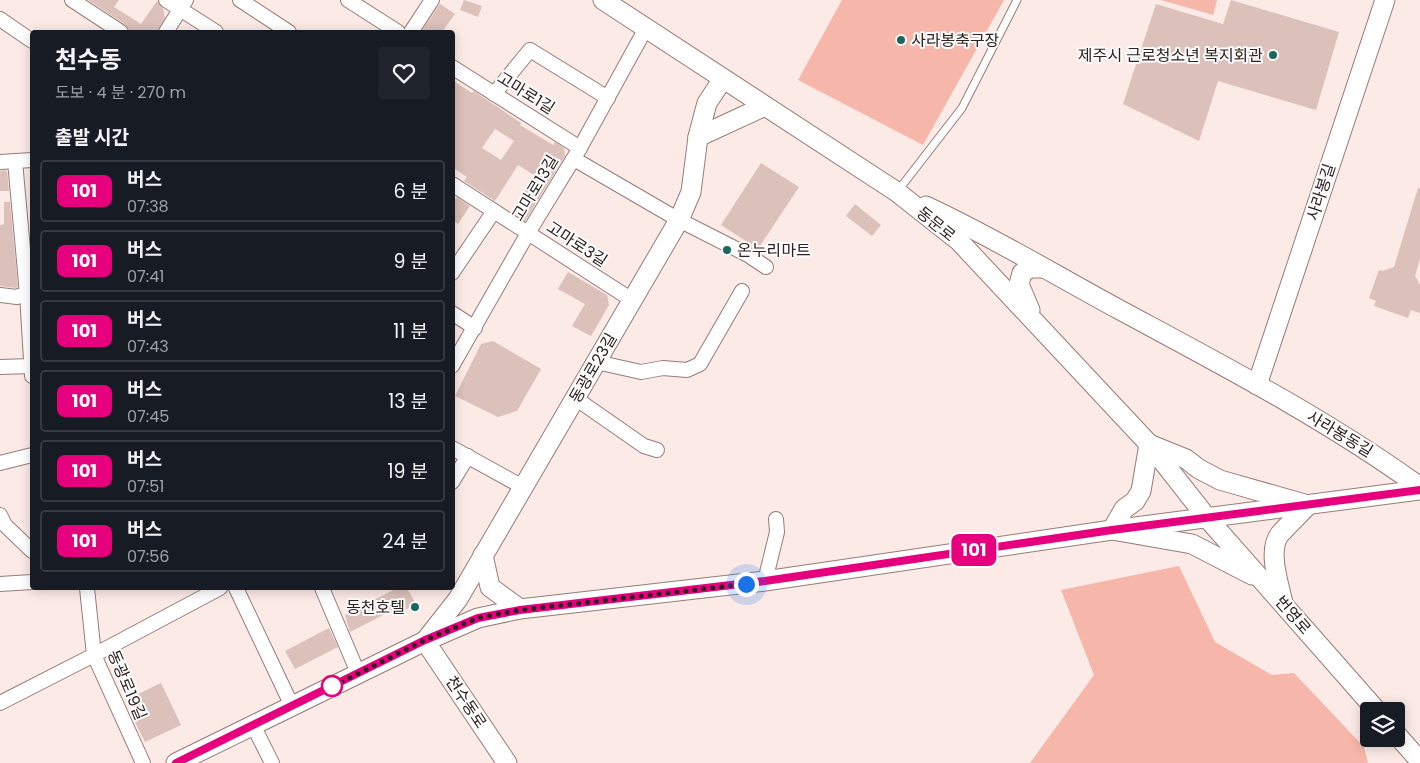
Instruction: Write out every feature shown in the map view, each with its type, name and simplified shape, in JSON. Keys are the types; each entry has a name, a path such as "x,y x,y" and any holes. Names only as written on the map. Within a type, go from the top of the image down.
{"main road":[{"name":"동문로","path":"603,0 897,192 959,241 1149,444 1208,519"},
{"name":"사라봉길","path":"1257,384 1385,0"},
{"name":"동광로23길","path":"425,640 458,599 679,220 690,192 698,137 707,103 723,79"},
{"path":"698,137 765,106"},
{"name":"사라봉동길","path":"897,192 973,228 1042,268 1257,384 1383,460 1420,489"},
{"path":"1037,325 1018,284 1022,273 1030,268 1042,268"},
{"path":"1112,530 1124,509 1135,501 1141,491 1149,444 1186,459 1199,469 1220,480 1308,505"},
{"path":"176,763 425,640 478,618 520,610 765,581 1112,530 1208,519 1420,489"},
{"path":"1284,604 1275,562 1275,542 1281,533 1308,505"},
{"name":"번영로","path":"1208,519 1369,702"},
{"path":"1112,530 1192,544 1262,580"},
{"path":"483,555 490,587 520,610"},
{"name":"천수동로","path":"425,640 507,763"},
{"path":"1405,744 1420,761"}],"street":[{"path":"72,0 118,30"},
{"path":"166,0 183,5 214,30"},
{"path":"240,0 286,30"},
{"path":"348,0 395,30"},
{"path":"411,30 432,0"},
{"path":"167,30 183,5"},
{"path":"0,19 30,40"},
{"name":"고마로13길","path":"455,361 528,233 577,154 646,28"},
{"path":"494,94 530,50 608,98"},
{"name":"고마로1길","path":"455,69 494,94 577,154 679,220 748,254 766,268"},
{"path":"0,162 30,160"},
{"path":"0,295 17,298 30,292 15,161"},
{"name":"고마로3길","path":"455,186 632,300"},
{"path":"455,269 494,211"},
{"path":"596,362 640,372 663,368 687,370 700,364 742,291"},
{"path":"455,315 475,328"},
{"path":"0,367 30,366"},
{"path":"575,398 644,446 657,450"},
{"path":"455,450 523,487"},
{"path":"0,463 30,456"},
{"path":"455,477 468,456"},
{"path":"0,515 5,525 30,549"},
{"path":"765,581 777,532 776,519"},
{"path":"0,584 30,582"},
{"name":"동광로19길","path":"87,590 94,655 143,763"},
{"path":"237,590 292,706"},
{"path":"324,590 358,673"},
{"path":"0,703 94,655 200,592"},
{"path":"253,725 272,763"}],"lane":[{"path":"897,192 962,108 1017,0"}],"shaded area":[{"name":"사라봉축구장","path":"842,0 1004,0 923,145 798,80"},
{"path":"1161,0 1217,0 1213,15"},
{"path":"1179,566 1215,642 1272,675 1294,673 1360,743 1360,747 1364,747 1368,763 1030,763 1094,675 1061,590"}],"building":[{"path":"88,0 119,0 114,7 141,24 157,1 163,8 165,18 158,30 129,30 126,25"},
{"path":"464,0 482,6 478,17 460,10"},
{"path":"1231,0 1339,32 1316,110 1218,81 1199,141 1123,104 1156,4 1223,24"},
{"path":"440,4 455,14 443,30 422,30"},
{"path":"455,82 472,93 474,91 521,123 520,125 553,145 555,142 564,148 565,156 525,221 512,212 534,175 518,165 495,201 464,181 467,177 455,169","holes":["495,129 514,141 501,160 482,148"]},
{"path":"761,163 799,187 758,249 721,225"},
{"path":"0,171 7,171 9,191 0,191"},
{"path":"1418,188 1420,189 1420,259 1415,276 1420,285 1420,313 1411,310 1408,318 1374,306 1376,301 1369,298 1379,270 1382,271 1394,267"},
{"path":"457,197 470,206 458,224 455,222 455,199"},
{"path":"4,202 10,202 18,287 16,288 0,286 0,225 4,224"},
{"path":"855,204 881,225 872,236 846,216"},
{"path":"568,272 607,295 609,305 591,336 572,326 585,304 558,289"},
{"path":"493,341 541,369 517,411 498,417 455,396 481,344"},
{"path":"393,590 408,590 416,604 394,616 391,611 350,632 345,615"},
{"path":"329,628 338,647 295,669 285,651"},
{"path":"161,683 181,725 145,742 132,716 141,711 134,696"}],"bus line":[{"name":"101","path":"176,763 425,640 478,618 520,610 765,581 1112,530 1420,490"}],"place":[{"name":"사라봉축구장","path":"901,40"},
{"name":"제주시 근로청소년 복지회관","path":"1273,55"},
{"name":"온누리마트","path":"727,250"},
{"name":"동천호텔","path":"415,607"}],"route":[{"path":"332,686 325,690 425,640 478,618 520,610 746,584"}]}
